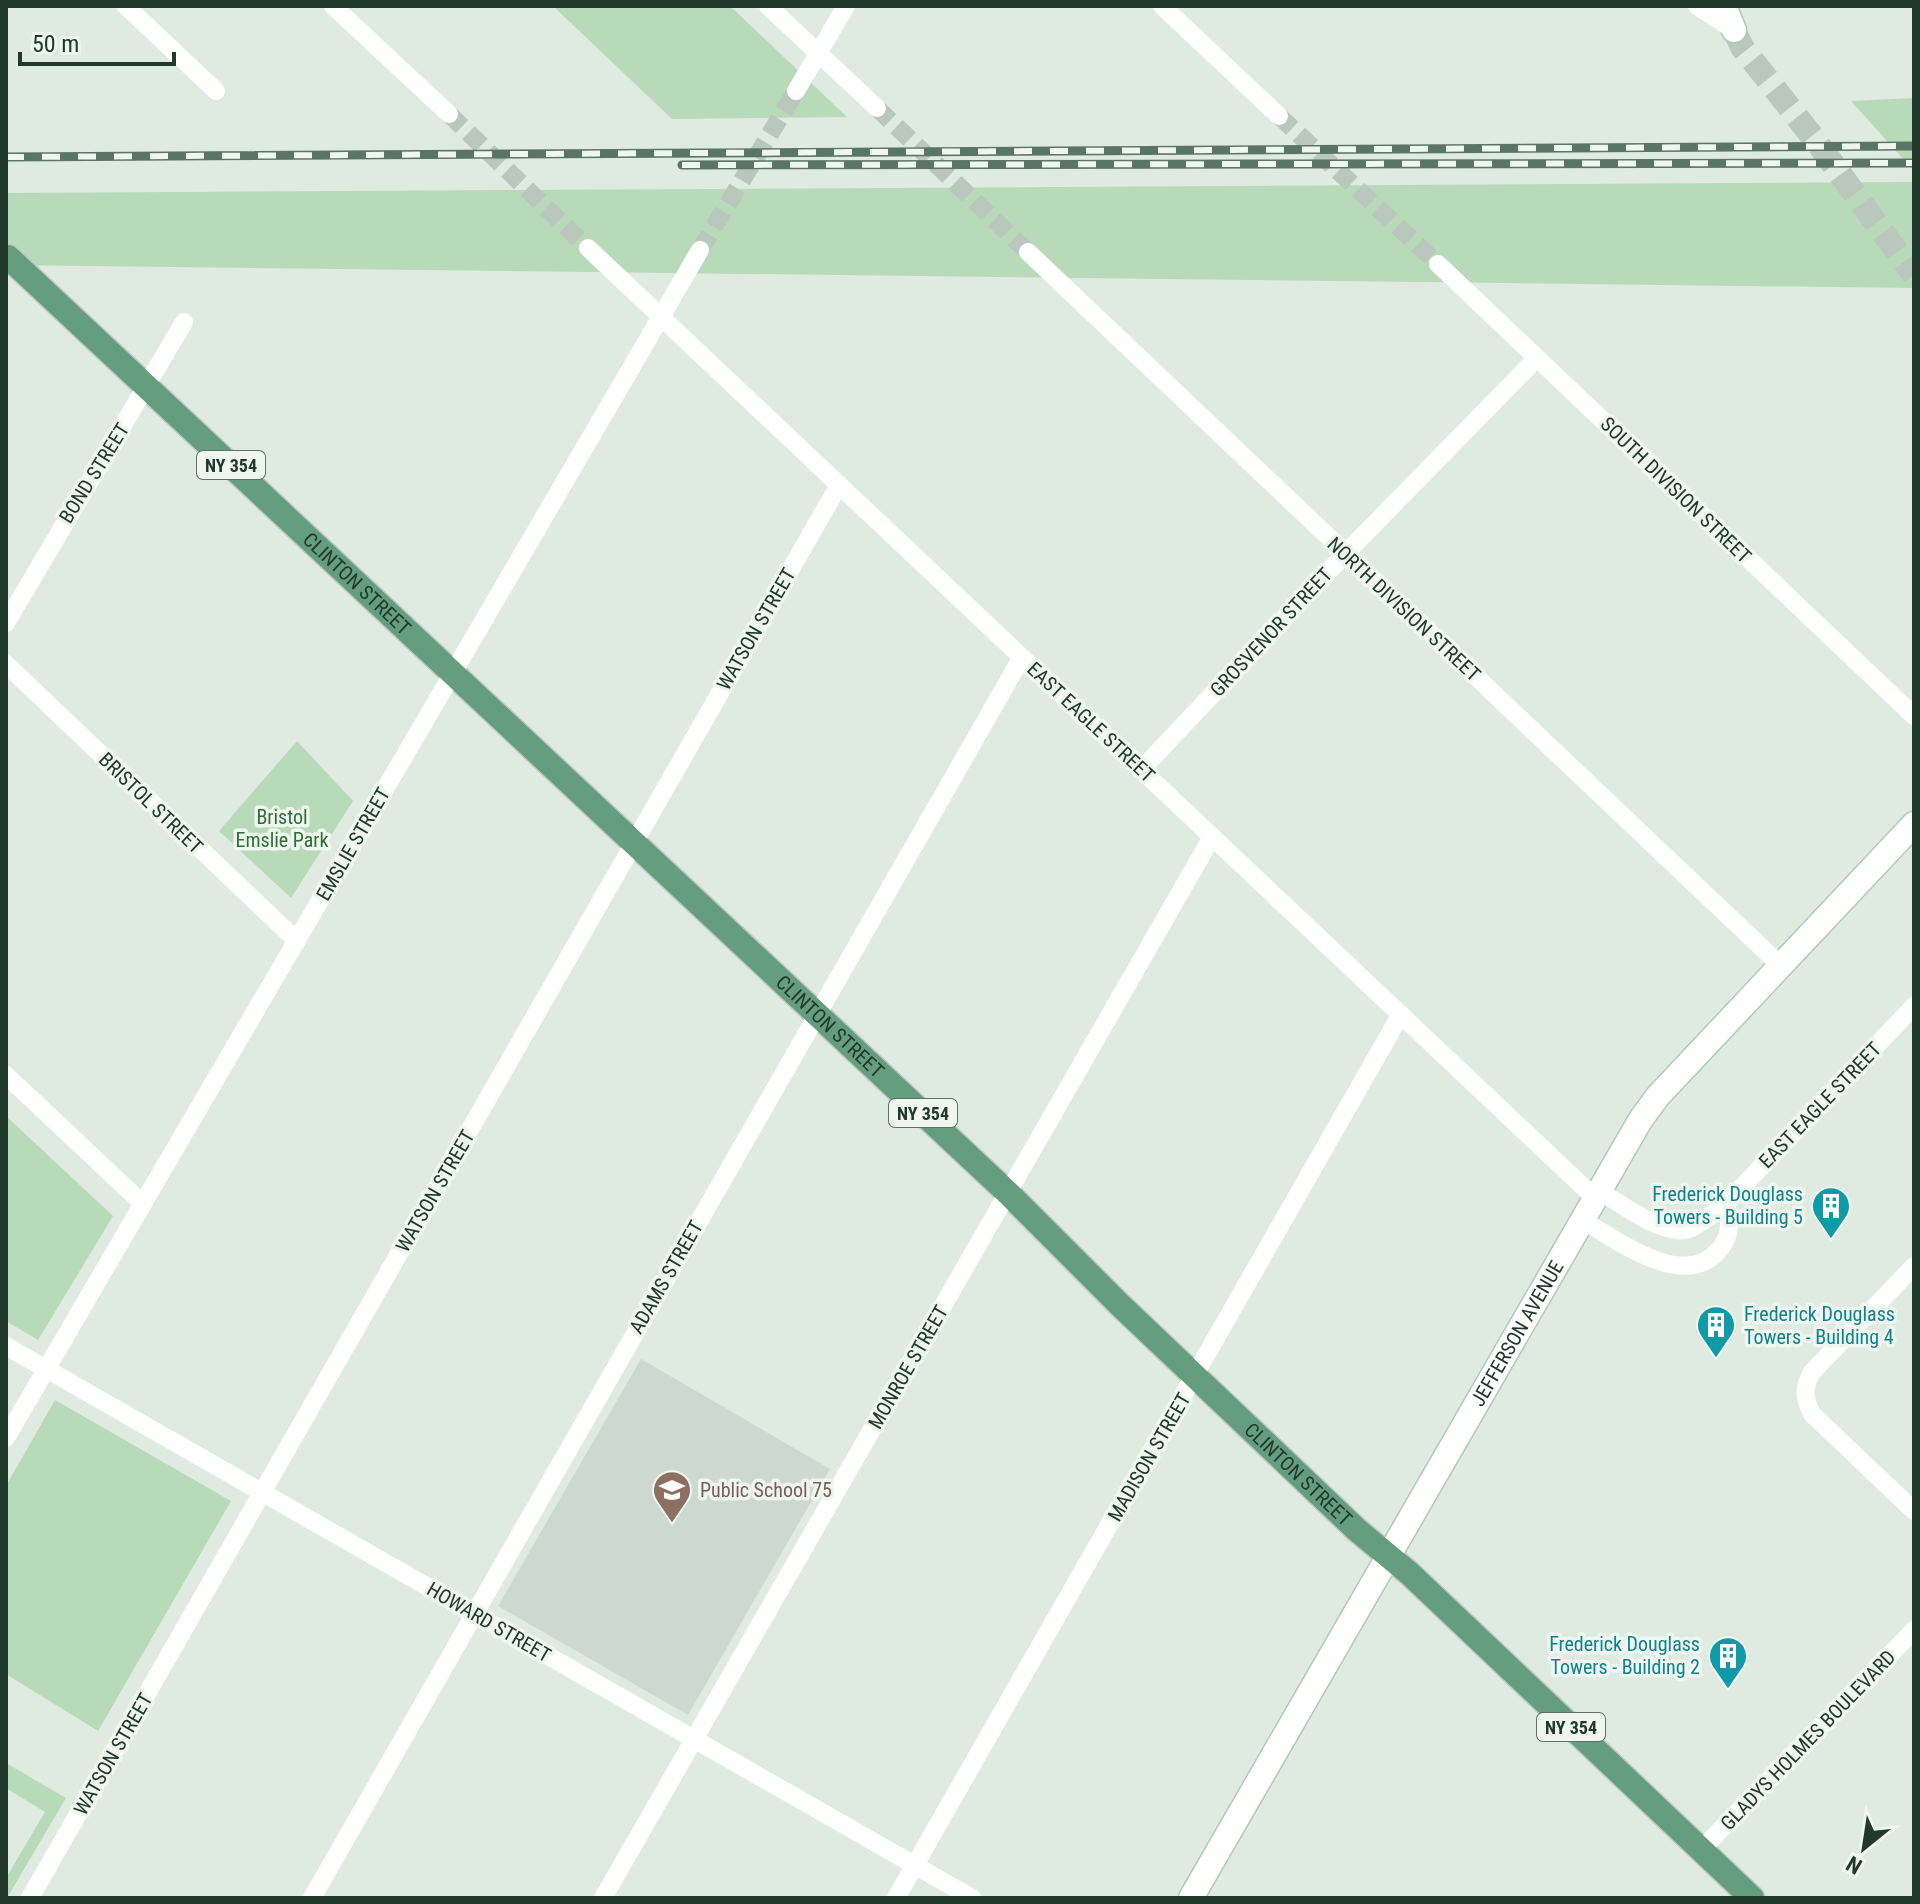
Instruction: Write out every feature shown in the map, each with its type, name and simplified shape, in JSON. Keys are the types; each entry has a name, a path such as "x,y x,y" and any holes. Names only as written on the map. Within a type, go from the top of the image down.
{"main road":[{"name":"CLINTON STREET","path":"8,257 1008,1193 1357,1530 1389,1556 1752,1898"}],"street":[{"path":"126,6 216,91"},
{"path":"333,6 449,114"},
{"path":"768,6 877,108"},
{"path":"796,91 846,6"},
{"path":"1162,6 1279,116"},
{"path":"1697,6 1734,30"},
{"path":"1724,6 1734,30"},
{"name":"EAST EAGLE STREET","path":"588,248 1212,837 1596,1193 1670,1230 1689,1229 1726,1204 1914,1006"},
{"name":"EMSLIE STREET","path":"6,1438 700,250"},
{"name":"NORTH DIVISION STREET","path":"1028,252 1780,965"},
{"name":"SOUTH DIVISION STREET","path":"1438,264 1914,716"},
{"name":"BOND STREET","path":"6,623 184,322"},
{"name":"GROSVENOR STREET","path":"1141,770 1345,554 1537,358"},
{"name":"WATSON STREET","path":"30,1898 839,485"},
{"name":"ADAMS STREET","path":"312,1898 1022,657"},
{"name":"BRISTOL STREET","path":"6,664 297,941"},
{"name":"JEFFERSON AVENUE","path":"1191,1898 1596,1193 1650,1106 1914,824"},
{"name":"MONROE STREET","path":"603,1898 1212,837"},
{"name":"MADISON STREET","path":"896,1898 1401,1014"},
{"path":"6,1075 143,1204"},
{"path":"1582,1220 1655,1260 1684,1266 1704,1262 1720,1250 1731,1223 1726,1204"},
{"path":"1914,1266 1812,1372 1804,1385 1812,1414 1914,1511"},
{"name":"HOWARD STREET","path":"6,1346 972,1898"},
{"name":"GLADYS HOLMES BOULEVARD","path":"1701,1850 1914,1630"}],"shaded area":[{"name":"Public School 75","path":"641,1359 830,1469 688,1715 498,1606"}],"green space":[{"path":"553,6 730,6 847,117 672,119"},
{"path":"1914,98 1914,171 1851,101"},
{"path":"1914,182 1914,288 6,265 6,193"},
{"name":"Bristol Emslie Park","path":"297,741 353,801 291,898 219,831"},
{"path":"6,1116 113,1216 38,1340 6,1321"},
{"path":"55,1400 231,1501 98,1731 6,1674 6,1486"},
{"path":"6,1763 66,1798 7,1898 6,1878 45,1812 6,1788"}],"tunnel":[{"path":"1734,30 1742,47 1819,145 1914,275"},
{"path":"700,250 796,91"},
{"path":"877,108 1028,252"},
{"path":"449,114 588,248"},
{"path":"1279,116 1438,264"}],"railway":[{"path":"6,157 1914,146"},
{"path":"682,165 1914,163"}],"place":[{"name":"Frederick Douglass Towers - Building 5","path":"1831,1240"},
{"name":"Frederick Douglass Towers - Building 4","path":"1716,1359"},
{"name":"Public School 75","path":"672,1524"},
{"name":"Frederick Douglass Towers - Building 2","path":"1728,1690"}]}
